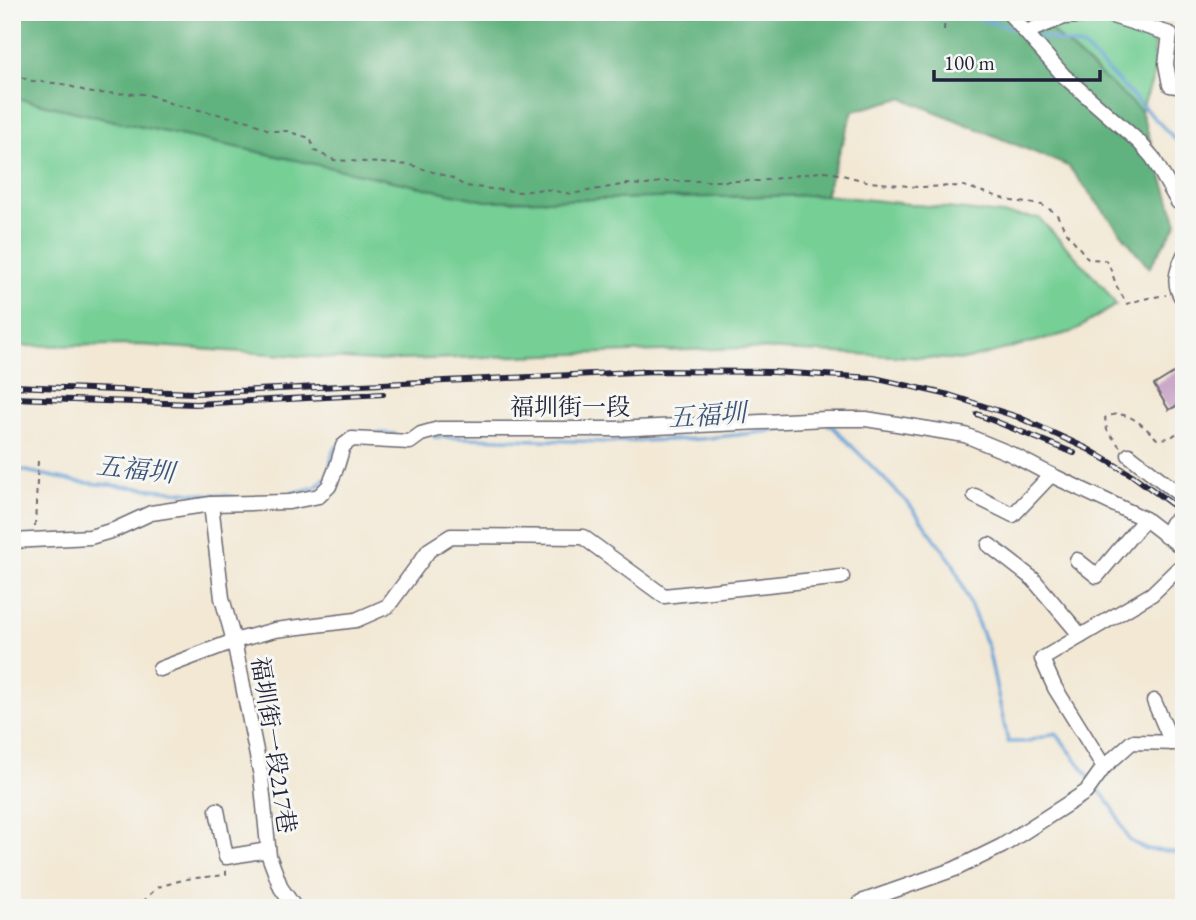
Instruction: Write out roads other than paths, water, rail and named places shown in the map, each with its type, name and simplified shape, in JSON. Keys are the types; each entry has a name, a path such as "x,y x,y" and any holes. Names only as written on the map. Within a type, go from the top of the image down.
{"street":[{"path":"1008,12 1065,76 1139,142 1153,158 1178,202 1184,206"},
{"path":"1026,32 1064,17 1106,14 1170,34 1166,64 1170,85 1184,87"},
{"path":"1181,297 1177,271 1184,255"},
{"name":"福圳街一段","path":"12,541 90,537 114,530 151,513 211,504 289,502 319,496 329,486 343,446 352,439 410,442 421,434 439,429 615,429 866,419 965,435 1011,454 1144,519 1184,550"},
{"path":"1129,455 1184,498"},
{"path":"975,496 1013,515 1051,475"},
{"name":"福圳街一段217巷","path":"211,504 222,598 234,641 261,776 269,853 281,888 295,908"},
{"path":"1165,536 1172,523 1184,513"},
{"path":"1077,560 1097,576 1144,519"},
{"name":"福圳街一段217巷","path":"160,669 234,641 275,630 356,620 388,606 429,550 451,536 583,537 664,596 842,577"},
{"path":"989,545 1033,579 1081,636"},
{"path":"1104,767 1055,688 1042,659 1152,594 1184,563"},
{"path":"860,908 861,902 955,869 1002,846 1086,792 1104,767 1132,742 1178,743 1154,701"},
{"path":"217,810 226,857 269,853"}],"waterway":[{"path":"955,12 1012,28"},
{"path":"1039,36 1085,48 1184,145"},
{"name":"五福圳","path":"829,426 910,505 953,563 988,648 1008,742 1025,742 1056,733 1091,779"},
{"name":"五福圳","path":"434,437 606,442 700,439 807,427"},
{"name":"五福圳","path":"375,433 395,434"},
{"name":"五福圳","path":"330,465 337,446"},
{"name":"五福圳","path":"12,468 78,482 235,497"},
{"name":"五福圳","path":"285,495 316,487 325,478"},
{"name":"五福圳","path":"1096,786 1113,808 1129,840 1145,849 1184,853"}],"railway":[{"path":"12,386 195,393 655,371 773,372 874,378 949,395 1018,417 1088,449 1132,475 1184,513"},
{"path":"12,398 196,404 383,394"},
{"path":"977,414 1074,453"}]}
